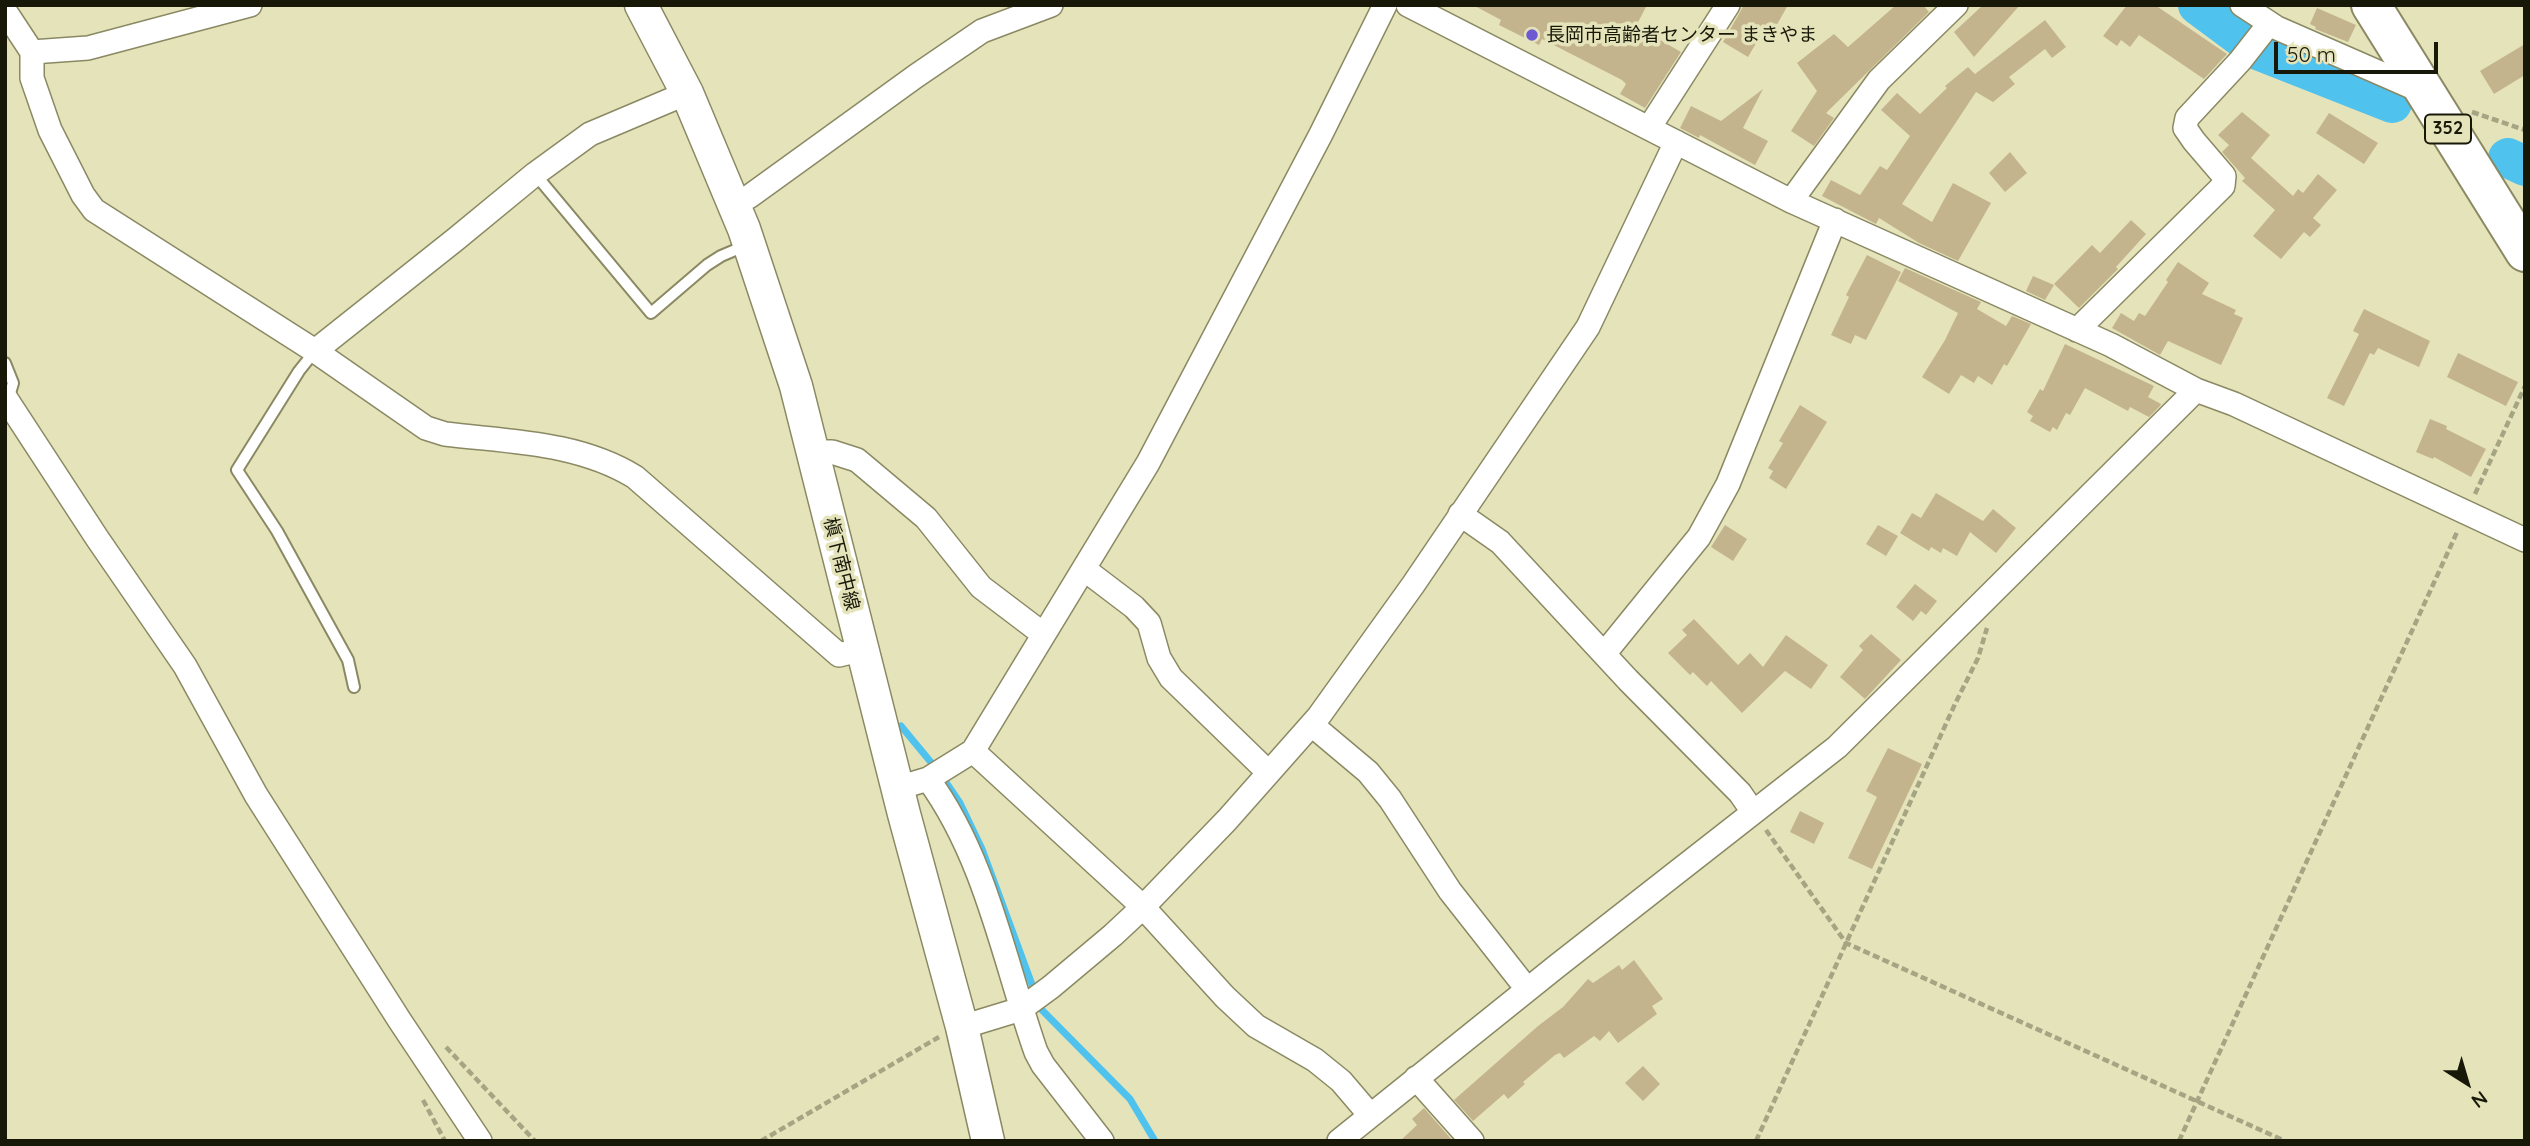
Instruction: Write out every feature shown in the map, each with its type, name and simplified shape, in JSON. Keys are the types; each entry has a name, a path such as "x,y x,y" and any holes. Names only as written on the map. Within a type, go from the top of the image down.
{"highway":[{"name":"352","path":"2371,5 2525,252"}],"main road":[{"name":"槇下南中線","path":"641,5 687,93 734,205 796,386 962,1027 988,1141"}],"street":[{"path":"32,52 88,48 250,5"},
{"path":"734,205 982,31 1051,5"},
{"path":"898,788 928,779 973,751 1148,463 1315,146 1385,5"},
{"path":"1408,5 1791,201 2111,345 2196,390 2234,404 2525,540"},
{"path":"1649,128 1728,5"},
{"path":"1791,201 1879,80 1955,5"},
{"path":"2242,5 2269,24 2426,94"},
{"path":"5,11 32,52 32,78 50,130 83,195 94,210 315,351 426,428 445,434 583,452 613,463 645,485 839,654 863,649"},
{"path":"2077,330 2223,186 2224,176 2185,128 2187,118 2240,61 2269,24"},
{"path":"315,351 535,174 602,127 687,93"},
{"path":"962,1027 1021,1009 1061,979 1143,907 1227,820 1312,725 1413,585 1588,327 1676,142"},
{"path":"1604,654 1699,537 1728,484 1835,220"},
{"path":"1339,1141 1527,989 1837,747 2196,390"},
{"path":"6,398 185,666 256,795 480,1141"},
{"path":"813,452 832,452 857,460 926,518 981,587 1043,634"},
{"path":"1460,514 1500,542 1604,654 1741,793 1754,812"},
{"path":"1084,569 1134,607 1149,623 1159,658 1171,678 1268,772"},
{"path":"1312,725 1368,772 1390,799 1450,891 1527,989"},
{"path":"973,751 1143,907 1225,997 1256,1026 1315,1060 1341,1081 1370,1115"},
{"path":"928,779 942,798 979,875 1036,1052 1043,1065 1102,1141"},
{"path":"1416,1078 1472,1141"}],"lane":[{"path":"535,174 651,313 706,265 749,244"},
{"path":"315,351 299,371 237,470 277,531 348,660 354,687"},
{"path":"5,363 13,383 6,398"}],"path":[{"path":"2499,123 2525,130"},
{"path":"2179,1141 2525,386"},
{"path":"1756,1141 1979,658 1987,632 1988,617 1983,602"},
{"path":"1754,812 1846,943 2286,1141"},
{"path":"761,1141 935,1038 962,1027"},
{"path":"443,1044 534,1141"}],"building":[{"path":"1473,5 1647,5 1636,26 1681,52 1645,108 1620,94 1626,84 1622,80 1542,39 1539,45 1499,25 1501,20"},
{"path":"1744,5 1788,5 1770,37 1762,33 1748,57 1723,42"},
{"path":"1896,5 1923,5 1929,12 1826,113 1834,118 1814,146 1791,131 1817,91 1797,63 1834,34 1848,47"},
{"path":"1983,5 2020,5 1974,57 1954,32"},
{"path":"2127,5 2155,5 2227,54 2204,79 2139,35 2130,47 2121,40 2117,46 2103,36"},
{"path":"2317,8 2356,25 2348,42 2315,29 2316,27 2310,24"},
{"path":"2045,20 2066,47 2052,58 2045,49 2009,77 2015,84 1993,102 1976,92 1902,204 1932,222 1953,183 1991,203 1958,261 1919,243 1879,218 1876,224 1822,196 1831,180 1860,195 1880,166 1887,170 1910,136 1881,110 1897,93 1920,114 1947,88 1945,86 1968,67 1975,74"},
{"path":"2525,44 2525,75 2494,94 2480,71"},
{"path":"1763,89 1743,128 1768,141 1755,165 1700,135 1699,138 1680,128 1691,106 1721,121"},
{"path":"2242,112 2270,135 2251,158 2293,196 2298,189 2303,193 2318,174 2337,190 2313,218 2321,225 2310,237 2304,232 2281,259 2253,236 2275,210 2242,181 2245,178 2222,152 2229,145 2218,135"},
{"path":"2329,113 2378,143 2364,164 2316,133"},
{"path":"2010,152 2027,173 2005,192 1989,173"},
{"path":"2131,220 2146,234 2116,267 2118,269 2079,308 2054,284 2092,245 2100,253"},
{"path":"1867,255 1901,272 1866,340 1855,335 1851,344 1831,335 1849,297 1846,295"},
{"path":"2178,262 2209,283 2202,294 2236,310 2234,314 2243,318 2221,365 2168,341 2160,355 2112,328 2121,313 2134,321 2139,313 2145,316"},
{"path":"1905,268 1981,302 1977,309 2006,326 2012,316 2031,324 2007,366 2004,364 1992,385 1978,376 1974,383 1961,375 1949,394 1922,377 1958,313 1898,281"},
{"path":"2033,276 2054,285 2045,300 2026,291"},
{"path":"2364,309 2430,341 2419,367 2378,348 2374,355 2370,353 2344,406 2327,398 2359,334 2353,331"},
{"path":"2065,344 2154,386 2148,397 2161,404 2160,406 2149,417 2130,407 2128,411 2085,388 2070,415 2066,413 2057,430 2053,427 2050,432 2030,421 2033,416 2027,412 2040,389 2043,391"},
{"path":"2458,353 2518,382 2506,406 2447,377"},
{"path":"1800,405 1827,422 1786,489 1769,478 1773,471 1768,468 1783,443 1779,441"},
{"path":"2430,419 2486,449 2471,477 2434,457 2433,459 2416,452"},
{"path":"1936,493 1983,521 1993,509 2016,528 1996,553 1970,532 1957,556 1943,548 1941,553 1931,547 1929,551 1900,533 1912,513 1921,518"},
{"path":"1725,525 1747,539 1733,561 1711,547"},
{"path":"1878,525 1898,536 1886,556 1866,544"},
{"path":"1915,584 1937,601 1926,615 1921,611 1913,621 1896,607"},
{"path":"1694,619 1738,665 1750,653 1763,667 1786,635 1828,665 1811,689 1785,671 1742,713 1711,681 1707,686 1693,672 1690,675 1668,653 1687,635 1682,630"},
{"path":"1871,634 1901,660 1865,699 1840,677 1863,650 1859,646"},
{"path":"1888,748 1922,764 1872,869 1848,858 1877,797 1866,791"},
{"path":"1800,811 1824,823 1814,844 1790,832"},
{"path":"1634,960 1663,999 1652,1006 1657,1014 1618,1043 1609,1031 1600,1041 1594,1036 1564,1058 1560,1053 1555,1055 1523,1082 1525,1084 1508,1099 1504,1094 1473,1121 1454,1100 1563,1007 1588,979 1593,983 1619,965 1622,970"},
{"path":"1643,1066 1660,1084 1643,1101 1625,1083"},
{"path":"1424,1108 1451,1141 1400,1141 1417,1125 1412,1119"}],"waterway":[{"path":"2198,5 2260,51 2392,103"},
{"path":"2508,158 2525,166"},
{"path":"901,726 939,772 960,803 982,849 1041,1009 1130,1099 1155,1141"}],"place":[{"name":"長岡市高齢者センター まきやま","path":"1532,35"}]}
